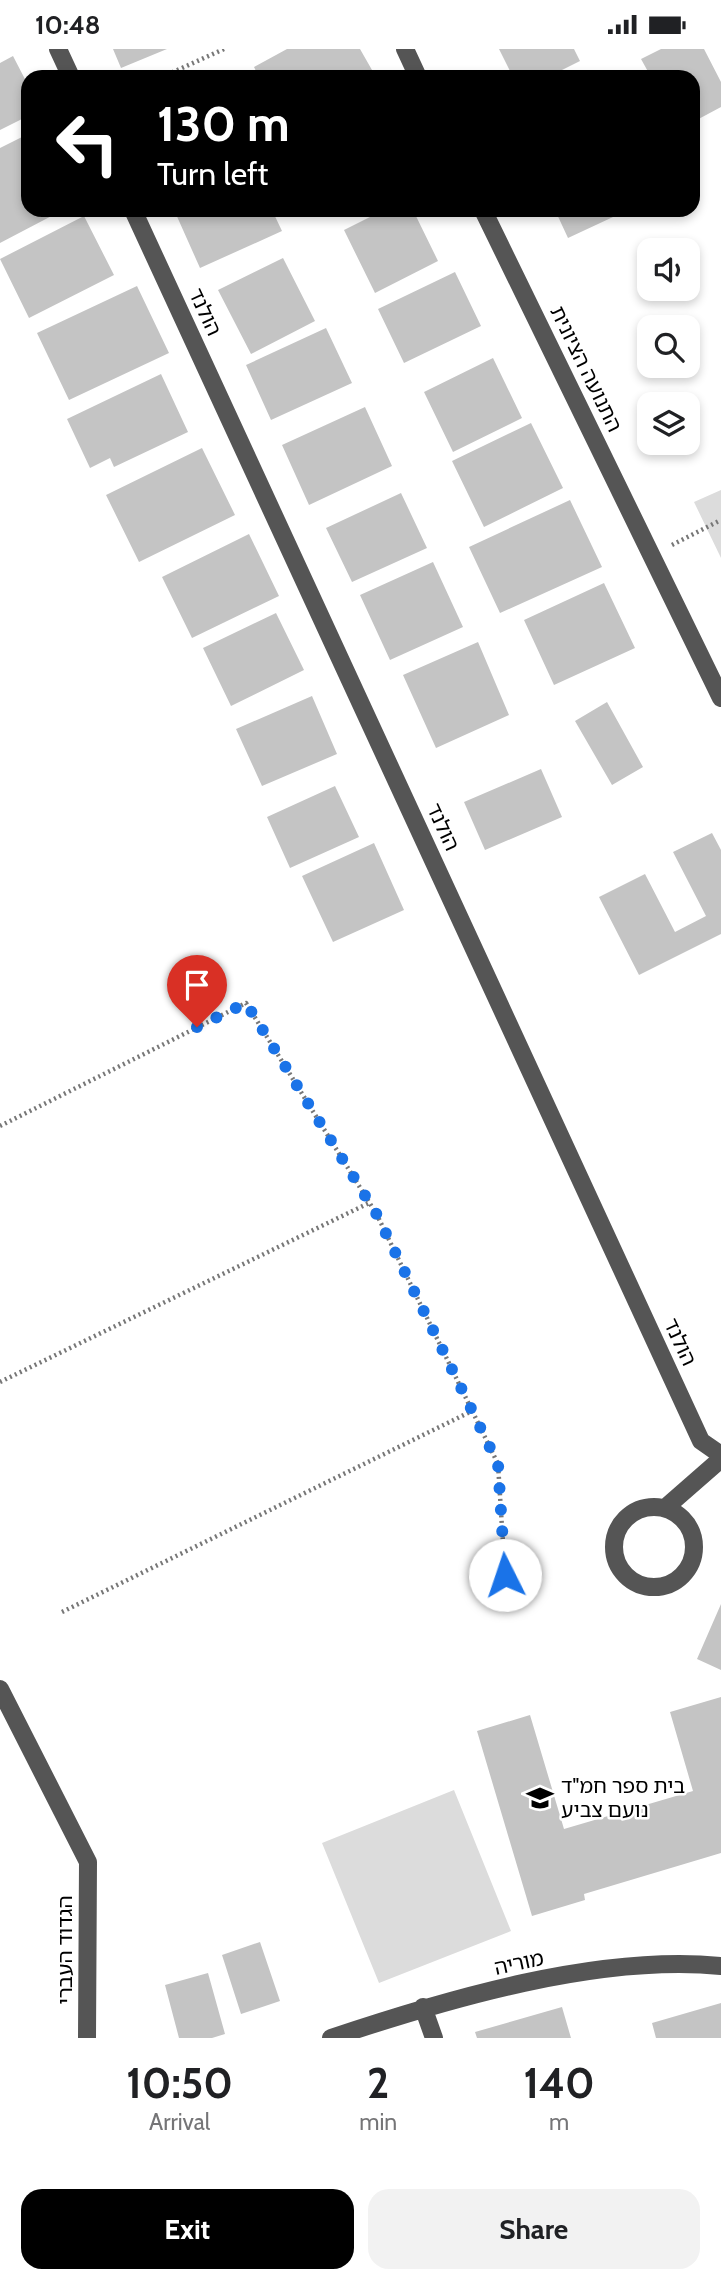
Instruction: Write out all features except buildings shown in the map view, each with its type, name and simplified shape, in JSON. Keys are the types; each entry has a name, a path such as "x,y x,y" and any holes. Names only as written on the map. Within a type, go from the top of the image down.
{"street":[{"path":"58,49 68,70"},
{"path":"405,49 415,70"},
{"name":"הולנד","path":"135,217 701,1441 721,1457"},
{"name":"התנועה הציונית","path":"486,217 721,698"},
{"path":"665,1508 678,1514 692,1534 695,1548 692,1562 685,1574 671,1585 645,1587 632,1581 615,1559 617,1531 629,1514 642,1508 665,1508 721,1457"},
{"name":"הגדוד העברי","path":"0,1689 88,1861 87,2038"},
{"name":"מוריה","path":"331,2038 423,2007 587,1971 682,1962 721,1966"},
{"path":"423,2007 434,2038"}],"path":[{"path":"178,70 224,49"},
{"path":"651,555 721,520"},
{"path":"0,1126 246,1003 369,1203 498,1464 505,1575"},
{"path":"0,1382 369,1203"},
{"path":"62,1612 472,1411"}],"shaded area":[{"path":"721,490 721,558 694,502"},
{"path":"454,1790 511,1931 379,1983 322,1843"}],"place":[{"name":"בית ספר חמ\"ד נועם צביע","path":"540,1798"}],"route":[{"path":"197,1027 246,1003 377,1215 498,1464 505,1575"}]}
